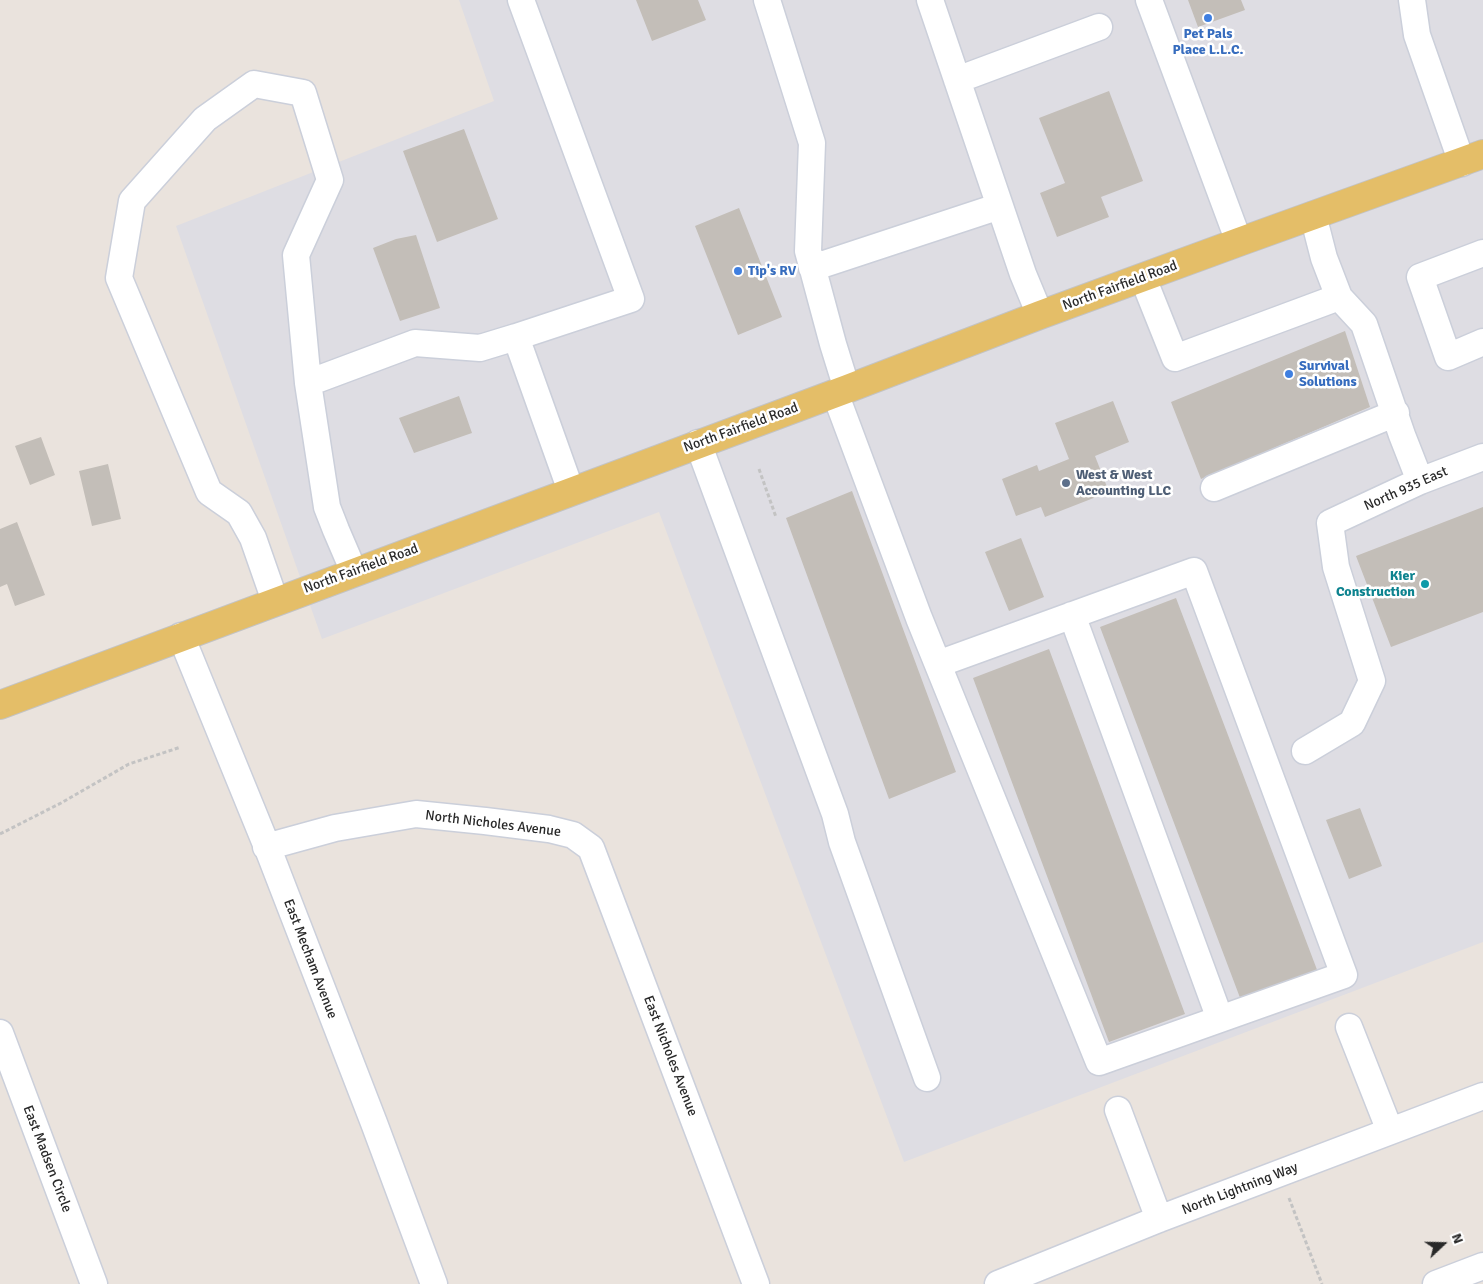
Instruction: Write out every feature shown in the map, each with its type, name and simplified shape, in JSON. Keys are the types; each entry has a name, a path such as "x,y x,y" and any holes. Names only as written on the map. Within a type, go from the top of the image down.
{"main road":[{"name":"North Fairfield Road","path":"0,704 1040,315 1472,159"}],"street":[{"path":"308,383 415,343 480,348 631,299 521,0"},
{"path":"767,0 812,143 808,251 833,344 841,391 919,618 1099,1062 1344,975 1194,571 938,664"},
{"path":"930,0 1023,274 1040,315"},
{"path":"1149,0 1239,242"},
{"path":"1412,0 1417,35 1472,159"},
{"path":"957,80 1099,27"},
{"path":"275,601 253,538 239,513 209,492 118,278 132,201 205,119 254,84 303,93 330,180 296,254 308,383 327,506 354,572"},
{"path":"812,268 1000,206"},
{"path":"1313,215 1324,258 1339,297 1364,324 1420,481"},
{"path":"1483,253 1420,277 1448,357 1483,342"},
{"path":"1143,278 1175,358 1339,297"},
{"path":"516,337 571,491"},
{"path":"1214,488 1396,413"},
{"path":"698,444 836,814 842,842 927,1078"},
{"name":"North 935 East","path":"1305,751 1352,723 1372,681 1336,567 1330,522 1420,481 1483,457"},
{"path":"1072,615 1220,1019"},
{"name":"East Mecham Avenue","path":"181,636 374,1123 434,1284"},
{"name":"North Nicholes Avenue","path":"266,847 335,828 416,814 540,828 574,835"},
{"name":"East Nicholes Avenue","path":"574,835 591,848 756,1284"},
{"path":"1349,1027 1390,1131"},
{"name":"East Madsen Circle","path":"0,1033 94,1284"},
{"name":"North Lightning Way","path":"998,1284 1159,1219 1483,1096"},
{"path":"1118,1110 1159,1219"},
{"path":"1436,1284 1483,1266"}],"path":[{"path":"759,470 776,517"},
{"path":"0,834 129,764 181,747"},
{"path":"1286,1189 1322,1284"}],"shaded area":[{"path":"459,0 1483,0 1483,942 904,1162 659,512 322,639 176,226 494,101"}],"building":[{"path":"636,0 698,0 706,20 652,41"},
{"name":"Pet Pals Place L.L.C.","path":"1188,0 1241,0 1245,10 1198,27"},
{"path":"1109,91 1143,181 1101,197 1109,217 1057,237 1040,193 1065,183 1039,118"},
{"path":"464,129 498,219 437,242 403,151"},
{"name":"Tip's RV","path":"739,208 782,317 738,335 695,226"},
{"path":"416,235 440,308 400,321 373,248 396,239"},
{"path":"1345,331 1370,407 1201,479 1171,402"},
{"path":"459,396 472,433 414,453 399,418"},
{"path":"1113,401 1129,442 1095,456 1109,492 1045,517 1041,507 1016,516 1002,479 1037,465 1039,471 1069,459 1055,423"},
{"path":"41,437 55,475 30,485 15,446"},
{"path":"108,464 121,519 92,526 79,471"},
{"path":"852,491 956,772 889,799 786,518"},
{"name":"Kier Construction","path":"1483,507 1483,612 1391,647 1356,556"},
{"path":"17,522 45,595 15,606 7,584 0,587 0,529"},
{"path":"1021,538 1044,597 1009,611 985,552"},
{"path":"1176,598 1319,975 1242,1003 1100,627"},
{"path":"1049,649 1185,1014 1109,1042 973,678"},
{"path":"1360,808 1382,866 1349,879 1326,820"}],"place":[{"name":"Pet Pals Place L.L.C.","path":"1208,18"},
{"name":"Tip's RV","path":"738,271"},
{"name":"Survival Solutions","path":"1289,374"},
{"name":"West & West Accounting LLC","path":"1066,483"},
{"name":"Kier Construction","path":"1425,584"}]}
